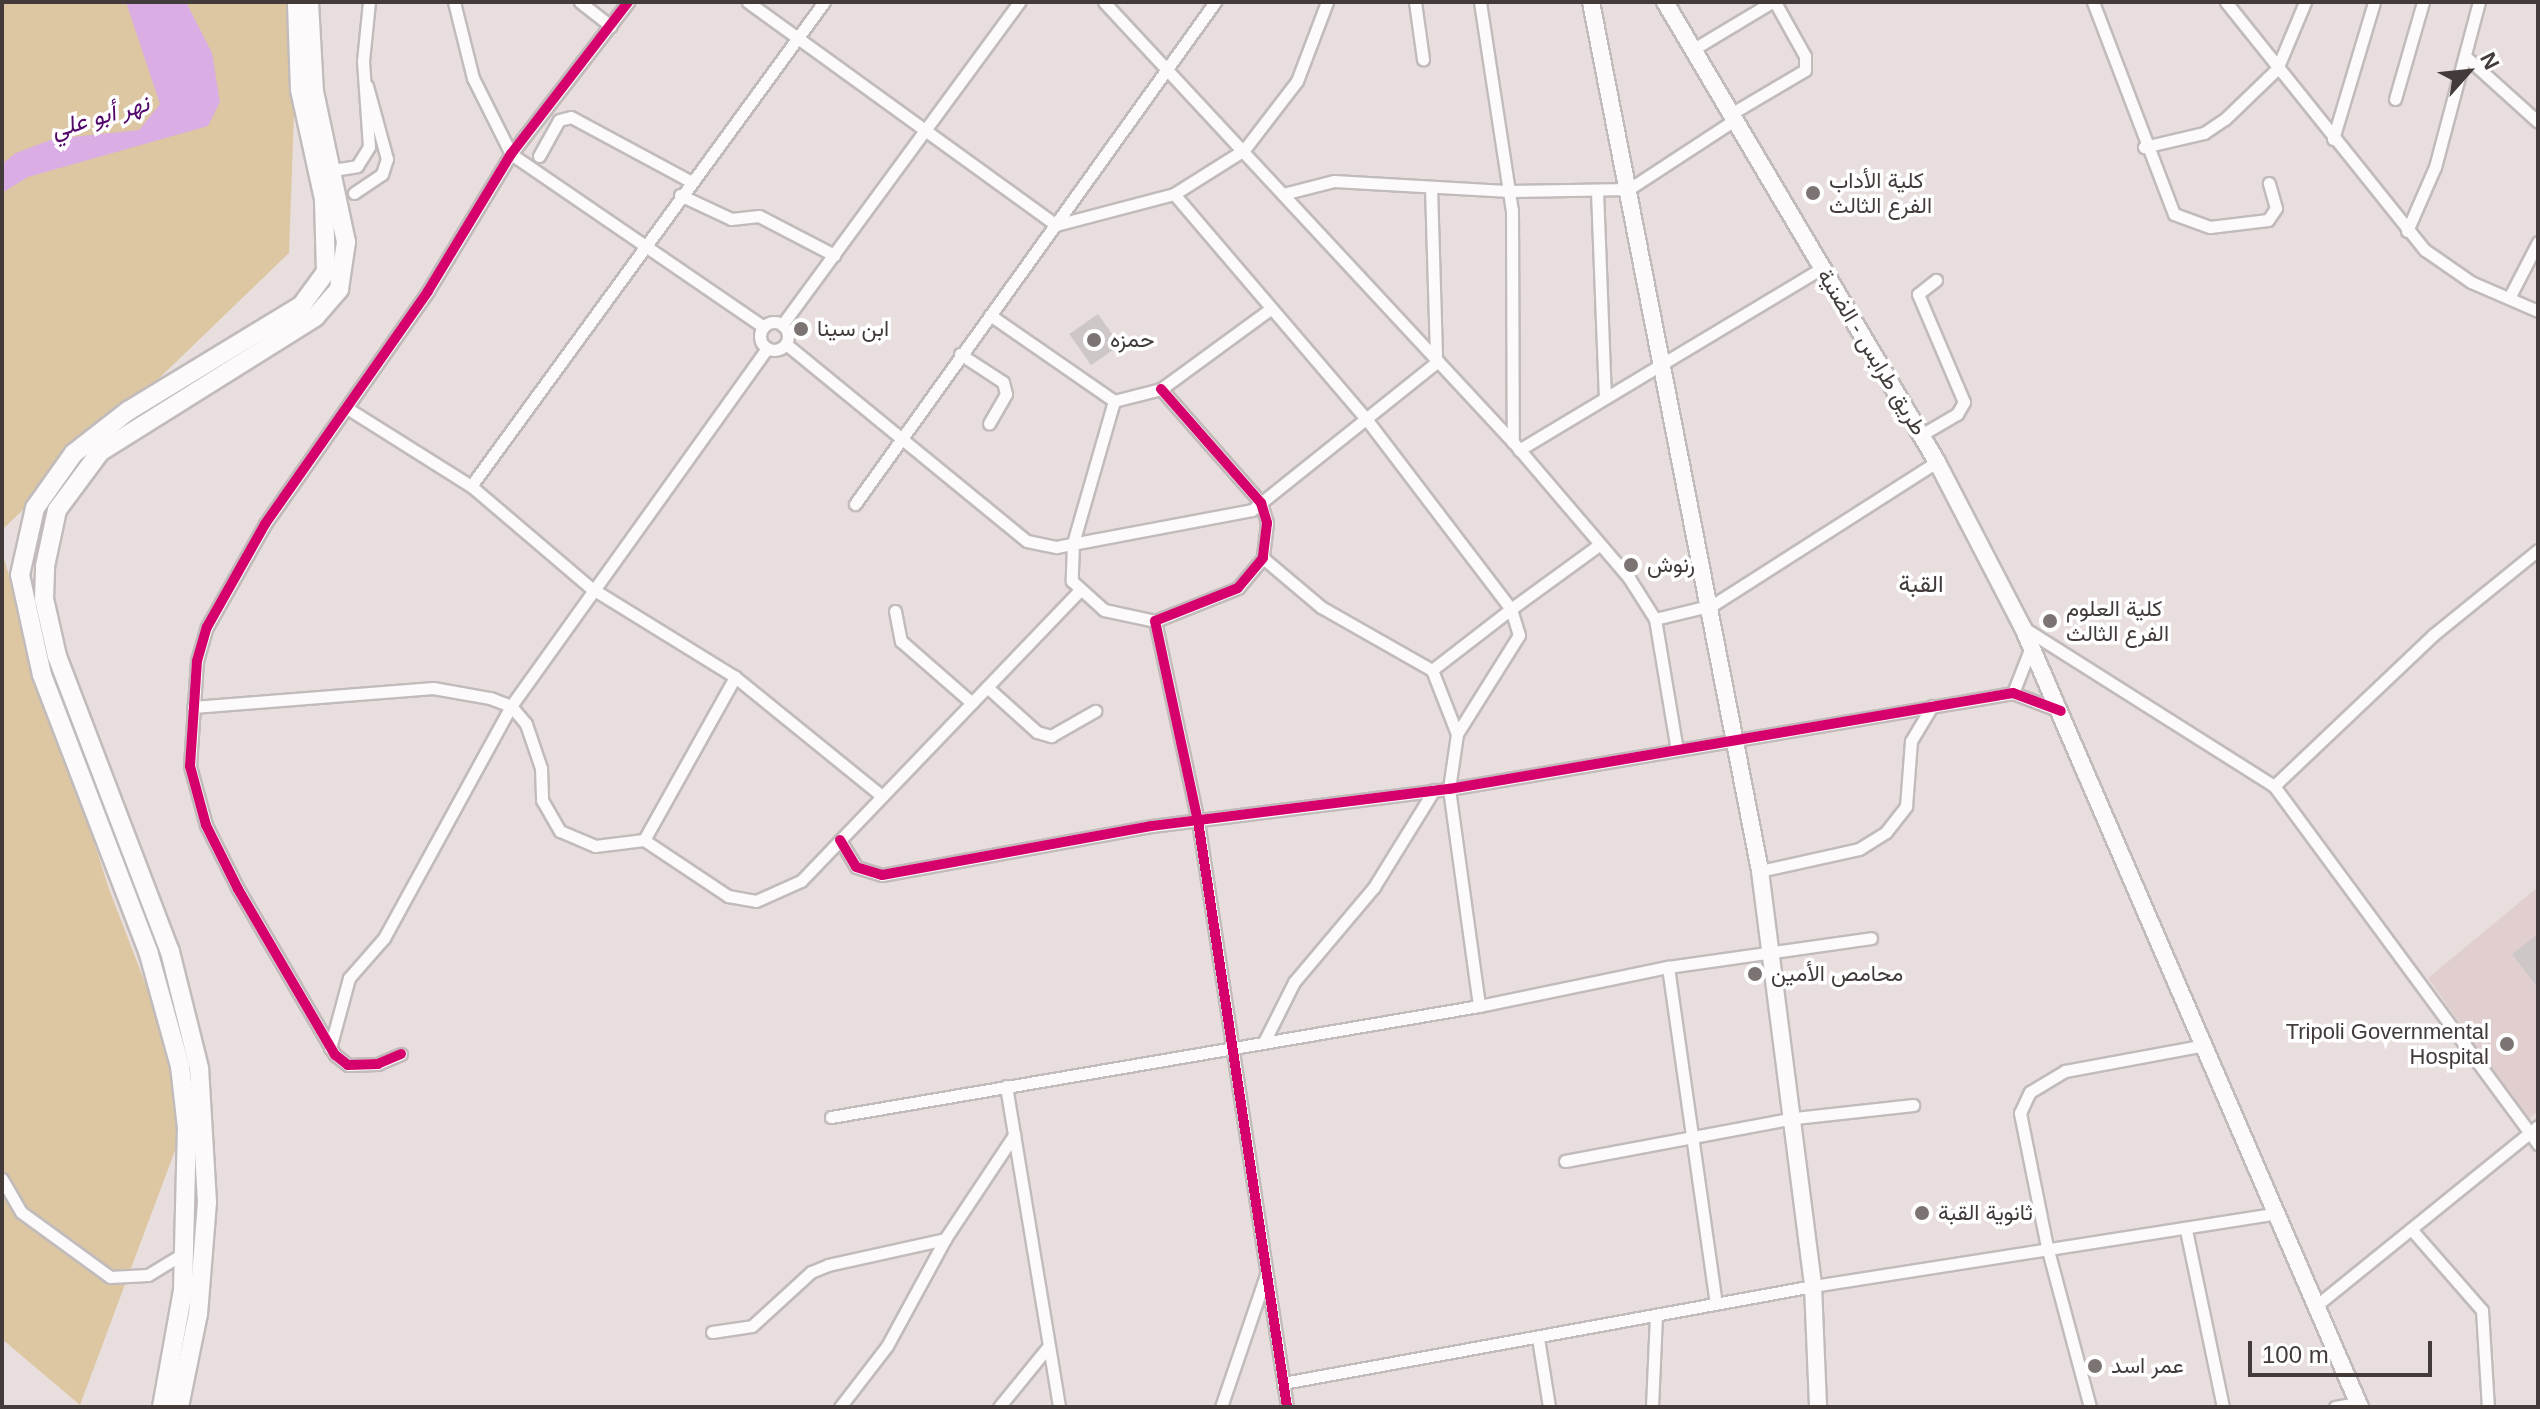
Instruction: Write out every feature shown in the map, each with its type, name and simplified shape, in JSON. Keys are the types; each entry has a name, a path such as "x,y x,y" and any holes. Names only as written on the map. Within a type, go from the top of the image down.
{"main road":[{"path":"162,1407 192,1283 185,1253 187,1128 180,1066 128,895 49,693 22,603 20,575 35,508 55,476 95,434 315,293 329,257 328,198 300,90 297,2"},
{"path":"179,1407 207,1171 199,1068 147,887 69,685 44,599 57,510 88,465 113,442 328,306 345,271 333,170 314,92 309,2"},
{"path":"1591,2 1660,364 1713,605 1760,871 1795,1118 1813,1286 1818,1407"},
{"name":"طريق طرابس - الضنية","path":"1665,2 1937,462 2023,628 2359,1405"},
{"path":"49,693 69,685"},
{"path":"128,895 147,887"}],"street":[{"path":"333,170 357,166 367,157 364,78 369,2"},
{"path":"454,2 473,78 511,154 764,327 782,325 1018,3"},
{"path":"580,2 611,26"},
{"path":"401,1054 378,1064 348,1065 330,1048 206,825 190,766 193,707 207,627 265,524 347,408 511,154 628,2"},
{"path":"748,2 1056,225"},
{"path":"471,486 690,181 824,2"},
{"path":"1104,2 1437,359 1600,544 1655,619 1677,750"},
{"path":"855,504 898,436 1170,70 1215,2"},
{"path":"1056,225 1174,194 1244,150 1297,81 1327,2"},
{"path":"1415,2 1423,59"},
{"path":"1480,2 1510,191 1516,446"},
{"path":"1283,194 1334,181 1510,191 1629,189 1805,70 1805,56 1773,2 1692,50"},
{"path":"2093,2 2144,147 2174,214 2189,223 2210,227 2268,220 2276,208 2269,183"},
{"path":"2226,2 2407,231 2444,267 2538,311"},
{"path":"2144,147 2214,128 2277,69 2305,2"},
{"path":"2333,139 2374,2"},
{"path":"2395,99 2423,2"},
{"path":"2407,231 2428,189 2479,2"},
{"path":"2465,56 2538,122"},
{"path":"354,193 382,174 387,159 364,78"},
{"path":"539,156 559,120 571,117 690,181"},
{"path":"1431,187 1437,359"},
{"path":"1597,191 1605,396"},
{"path":"1174,194 1269,310 1367,420 1511,609 1519,627 1516,643 1457,734 1449,789 1479,1006"},
{"path":"680,195 731,219 759,216 834,255"},
{"path":"2509,298 2538,242"},
{"path":"1516,446 1822,268"},
{"path":"1921,435 1957,414 1964,402 1918,294 1936,280"},
{"path":"990,315 1114,401 1161,389 1269,310"},
{"path":"782,325 786,344 1027,541 1047,547 1217,522 1261,503 1367,420 1437,359"},
{"path":"764,327 761,336 767,348"},
{"path":"330,1048 349,978 384,938 511,706 591,588 767,348 786,344"},
{"path":"960,354 1003,382 1006,394 989,423"},
{"path":"1114,401 1073,543 1072,581 1079,591 1104,610 1155,621 1238,588 1263,558 1268,533 1261,503 1161,389"},
{"path":"347,408 471,486 591,588 735,677 882,796"},
{"path":"1655,619 1713,605 1937,462"},
{"path":"1432,670 1600,544"},
{"path":"2274,786 2433,635 2538,550"},
{"path":"1263,558 1321,607 1432,670 1457,734"},
{"path":"193,707 433,688 476,693 511,706 534,740 542,800 560,831 595,846 644,840 728,896 747,901 777,896 801,881 1079,591"},
{"path":"895,611 901,641 972,703"},
{"path":"1155,621 1198,821 1287,1407"},
{"path":"2023,628 2274,786 2534,1130 2538,1144"},
{"path":"2013,693 2031,647"},
{"path":"644,840 735,677"},
{"path":"987,687 1037,732 1051,736 1095,711"},
{"path":"840,840 856,867 882,875 1198,821 1449,789 2013,693 2061,711"},
{"path":"1760,871 1859,849 1886,832 1906,806 1911,741 1932,706"},
{"path":"1264,1042 1294,982 1374,887 1434,790"},
{"path":"831,1117 1479,1006 1668,967 1871,938"},
{"path":"1668,967 1716,1304"},
{"path":"2090,1407 2020,1132 2030,1092 2065,1071 2205,1045"},
{"path":"1006,1086 1059,1407"},
{"path":"1565,1161 1795,1118 1913,1105"},
{"path":"2317,1305 2534,1130"},
{"path":"840,1407 887,1346 945,1239 1014,1135"},
{"path":"2,1179 21,1212 110,1277 148,1275 185,1253"},
{"path":"1283,1383 1813,1286 2047,1247 2186,1230 2277,1213"},
{"path":"2411,1229 2482,1310 2488,1407"},
{"path":"2186,1230 2223,1407"},
{"path":"712,1332 752,1326 811,1272 828,1265 945,1239"},
{"path":"1221,1407 1268,1271"},
{"path":"1652,1407 1656,1315"},
{"path":"1538,1338 1549,1407"},
{"path":"999,1407 1048,1347"},
{"path":"2335,1407 2359,1405"}],"shaded area":[{"path":"2,2 298,2 289,253 2,530"},
{"path":"126,2 186,2 212,53 220,102 208,126 28,177 2,193 2,164 16,153 53,139 139,130 160,104"},
{"path":"2,553 109,889 192,1105 80,1405 2,1339"},
{"name":"Tripoli Governmental Hospital","path":"2538,887 2538,1111 2528,1119 2428,978"}],"building":[{"name":"حمزه","path":"1098,314 1120,345 1091,365 1069,334"},
{"name":"Tripoli Governmental Hospital","path":"2538,934 2538,988 2512,954"}],"cycle path":[{"path":"401,1054 378,1064 348,1065 335,1055 238,889 206,825 190,766 197,661 207,627 265,524 428,291 511,154 628,2"},
{"path":"1161,389 1261,503 1267,523 1263,558 1238,588 1155,621 1198,821 1287,1407"},
{"path":"840,840 856,867 882,875 1151,826 1449,789 2013,693 2061,711"}],"place":[{"name":"كلية الأداب الفرع الثالث","path":"1813,193"},
{"name":"ابن سينا","path":"801,329"},
{"name":"حمزه","path":"1094,340"},
{"name":"رنوش","path":"1631,565"},
{"name":"كلية العلوم الفرع الثالث","path":"2050,621"},
{"name":"محامص الأمين","path":"1755,974"},
{"name":"Tripoli Governmental Hospital","path":"2507,1044"},
{"name":"ثانوية القبة","path":"1922,1213"},
{"name":"عمر اسد","path":"2095,1366"}],"district":[{"name":"القبة","path":"1921,584"}],"water label":[{"name":"نهر أبو علي","path":"100,116"}]}
